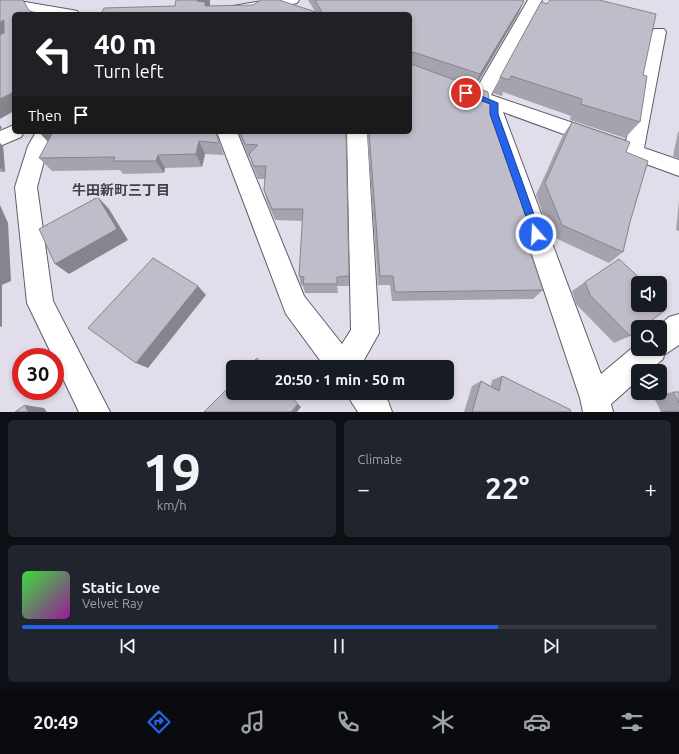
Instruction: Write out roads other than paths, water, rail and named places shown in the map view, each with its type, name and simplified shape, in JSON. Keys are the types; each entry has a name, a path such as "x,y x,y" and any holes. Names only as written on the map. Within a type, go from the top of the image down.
{"street":[{"path":"225,12 292,0"},
{"path":"480,98 535,0"},
{"path":"0,2 60,12"},
{"path":"633,152 659,32"},
{"path":"480,98 679,168"},
{"path":"480,98 494,114 596,405 646,356"},
{"path":"0,139 12,133"},
{"path":"45,134 38,146 26,187 40,303 95,412"},
{"path":"228,134 295,305 338,360"},
{"path":"348,360 365,333 357,134"},
{"path":"667,337 679,327"},
{"path":"368,400 377,412"}],"district":[{"name":"牛田新町三丁目","path":"121,190"}]}
